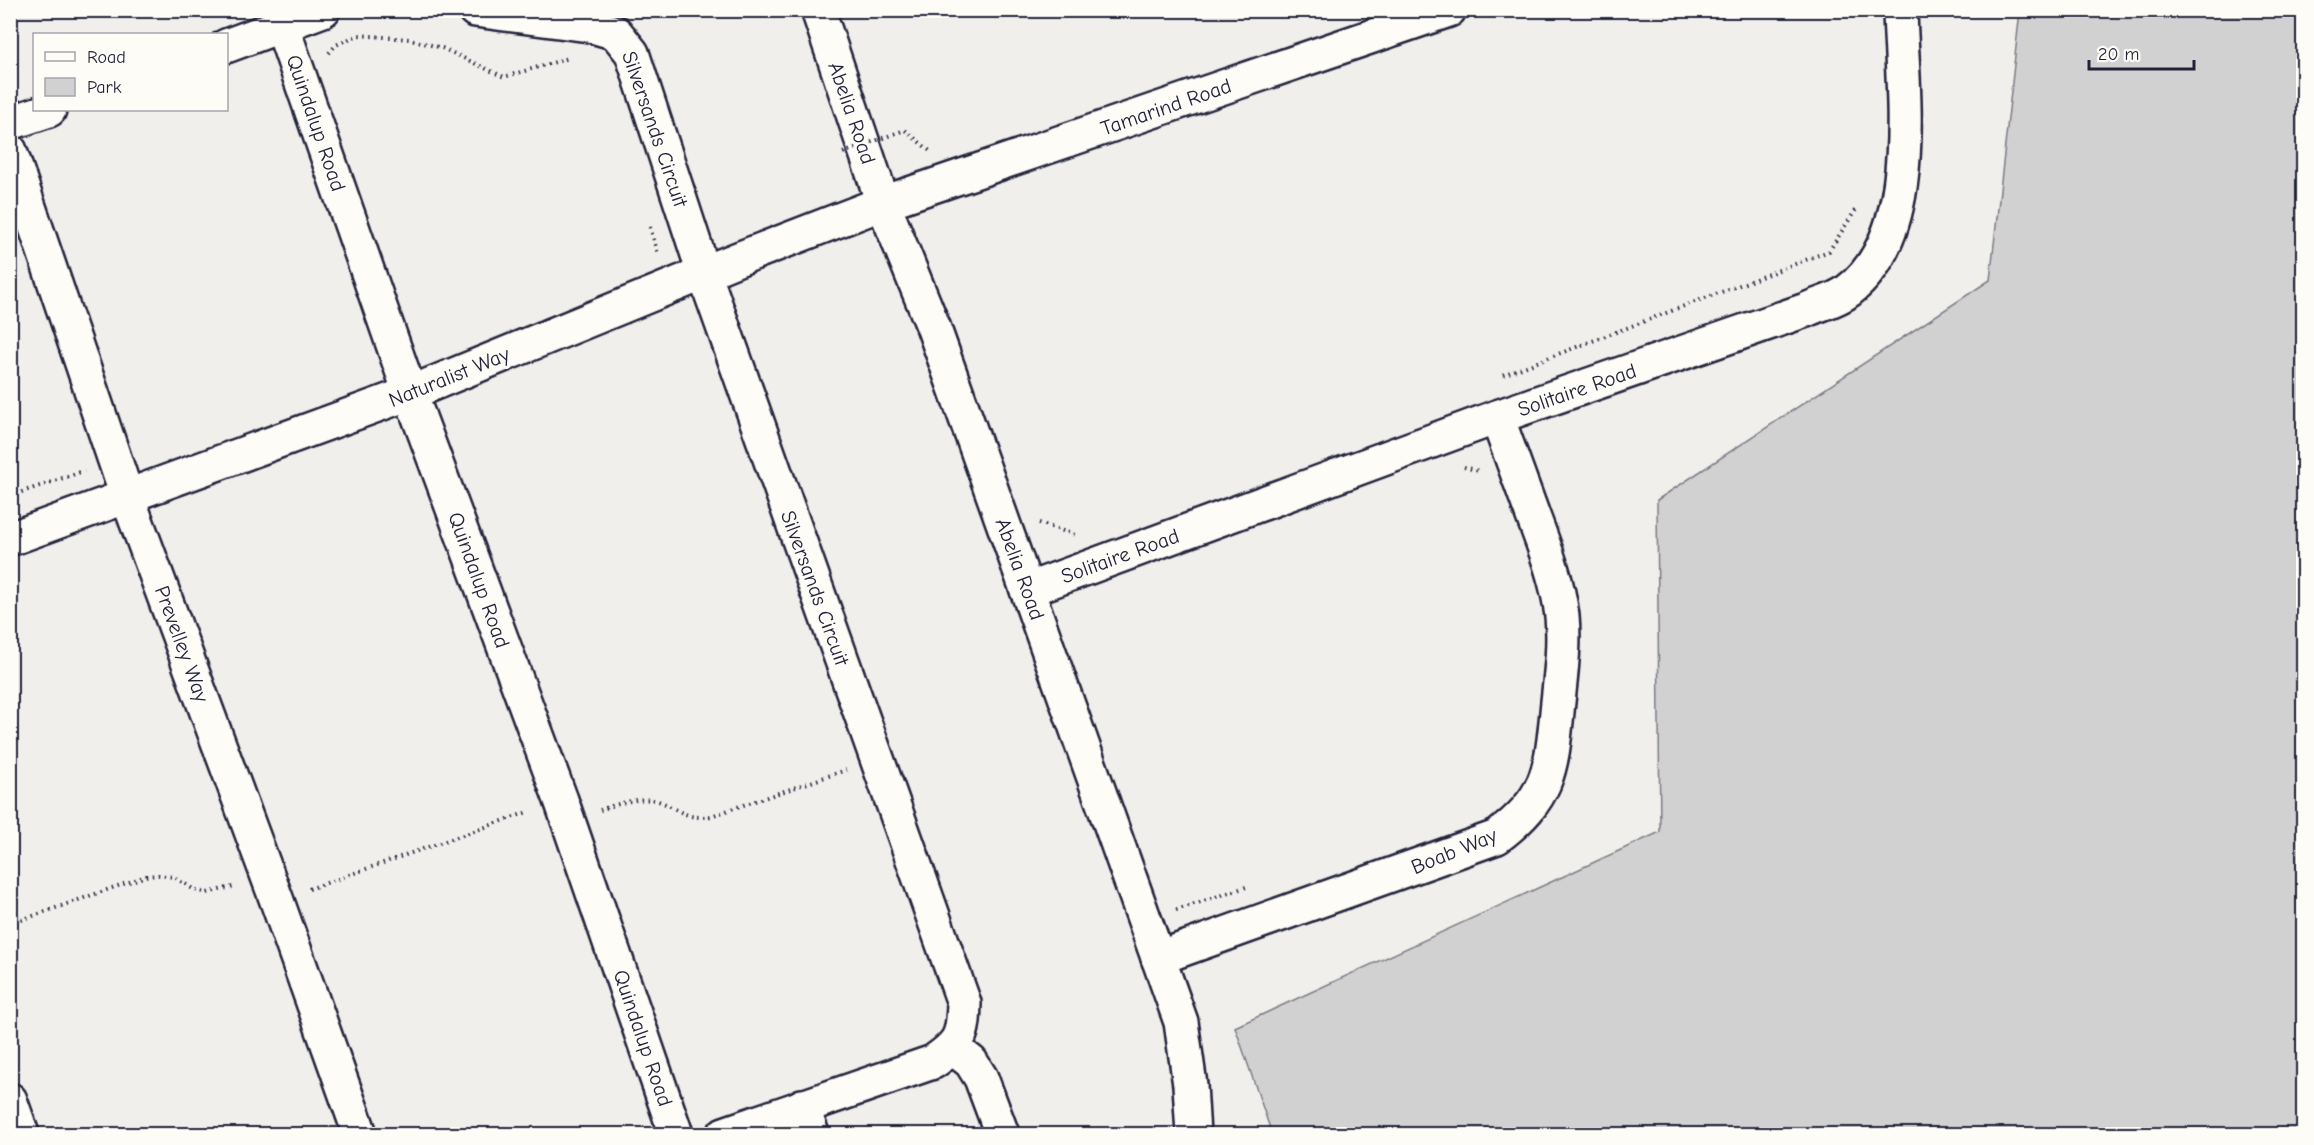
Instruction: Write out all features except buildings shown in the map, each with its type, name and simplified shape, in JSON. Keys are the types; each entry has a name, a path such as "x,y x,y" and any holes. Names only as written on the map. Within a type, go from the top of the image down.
{"street":[{"path":"228,45 323,10"},
{"name":"Silversands Circuit","path":"475,10 589,25 616,33 632,52 704,273 964,1003 963,1026 953,1048"},
{"name":"Abelia Road","path":"818,10 883,203 933,327 1181,1022 1190,1085 1193,1134"},
{"name":"Tamarind Road","path":"883,203 1449,10"},
{"name":"Solitaire Road","path":"1027,590 1497,417 1806,310 1847,292 1872,266 1888,240 1896,213 1904,155 1900,10"},
{"name":"Quindalup Road","path":"282,26 410,393 564,810 676,1134"},
{"path":"10,123 45,111"},
{"name":"Prevelley Way","path":"10,150 127,496 360,1134"},
{"name":"Naturalist Way","path":"10,539 410,393 883,203"},
{"name":"Boab Way","path":"1158,958 1497,837 1520,819 1533,804 1545,783 1553,755 1563,642 1562,614 1547,553 1497,417"},
{"path":"724,1134 807,1120 933,1062 953,1048 971,1062 981,1078 1002,1134"},
{"path":"10,1100 22,1134"}],"path":[{"path":"297,69 320,61 336,45 358,35 409,39 442,48 504,77 574,57"},
{"path":"843,153 891,135"},
{"path":"1500,376 1829,251 1859,205"},
{"path":"646,216 660,261"},
{"path":"1449,435 1464,468 1486,473"},
{"path":"10,496 115,460"},
{"path":"1004,524 1025,519 1075,535 1086,531"},
{"path":"10,924 146,876 159,875 174,878 193,889 207,893 272,888 564,810 637,801 659,801 685,816 698,818 711,816 877,760"},
{"path":"1144,920 1256,884"}],"green space":[{"path":"2020,11 2303,11 2303,1134 1272,1134 1235,1027 1660,832 1657,500 1990,280"}]}
